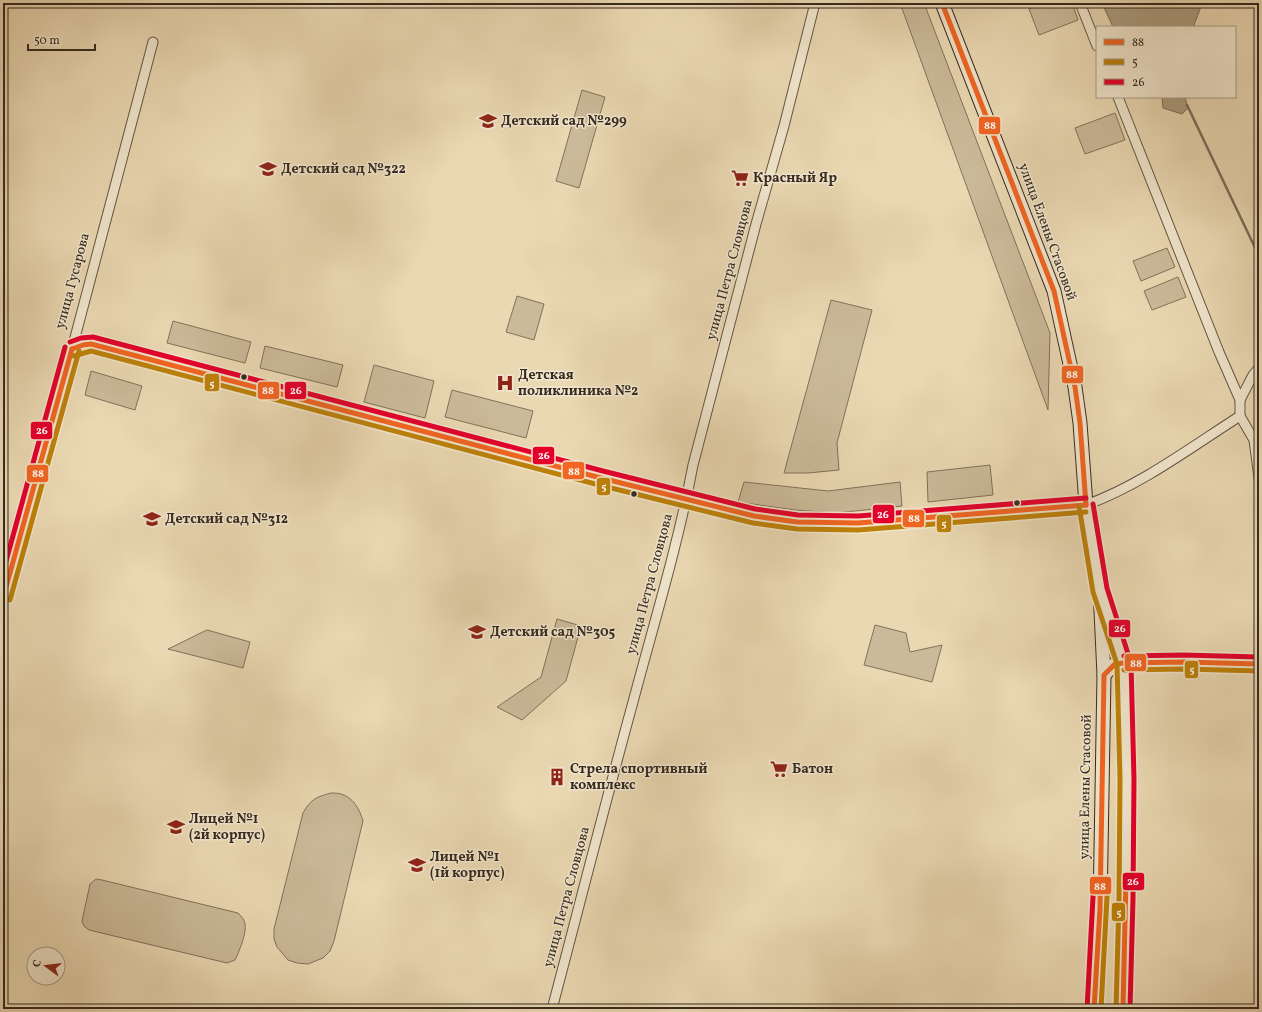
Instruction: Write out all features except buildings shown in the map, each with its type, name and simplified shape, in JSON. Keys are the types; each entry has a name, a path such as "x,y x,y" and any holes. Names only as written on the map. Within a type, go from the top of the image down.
{"main road":[{"name":"улица Елены Стасовой","path":"942,3 1054,291 1076,387 1086,505 1100,590 1104,676 1100,909 1094,1009"},
{"path":"72,349 83,344 91,344 600,478 754,516 790,521 858,523 1086,505"},
{"name":"улица Гусарова","path":"3,598 72,349"},
{"name":"улица Елены Стасовой","path":"1100,590 1124,663 1127,779 1126,907 1123,1009"},
{"path":"1104,676 1115,664 1124,663 1183,662 1259,664"}],"street":[{"name":"улица Петра Словцова","path":"552,1009 687,499 693,465 758,216 784,126 815,3"},
{"path":"1080,3 1096,43"},
{"name":"улица Гусарова","path":"72,349 153,42"},
{"path":"1118,98 1240,400 1240,416 1254,440 1259,478"},
{"path":"1240,400 1253,374 1259,368"},
{"path":"1086,505 1126,488 1240,416"}],"shaded area":[{"path":"900,3 924,3 1050,333 1048,410"},
{"path":"1043,3 1072,3 1078,20 1039,35 1029,9"},
{"path":"1102,3 1203,3 1194,26 1113,26"},
{"path":"582,90 605,97 579,188 556,181"},
{"path":"1162,98 1185,98 1188,108 1182,114 1163,108"},
{"path":"1115,113 1125,140 1085,154 1075,128"},
{"path":"1167,248 1175,267 1141,281 1133,261"},
{"path":"1178,277 1186,297 1152,310 1144,291"},
{"path":"517,296 544,304 534,340 506,332"},
{"path":"831,300 872,310 837,443 839,470 808,473 784,473"},
{"path":"173,321 251,342 245,363 167,343"},
{"path":"265,346 343,365 337,387 260,368"},
{"path":"374,365 434,381 425,418 364,402"},
{"path":"91,371 142,386 135,410 85,395"},
{"path":"452,390 533,411 526,438 445,417"},
{"path":"990,465 993,495 928,502 927,472"},
{"path":"744,482 828,491 900,482 902,506 836,513 795,510 738,502"},
{"path":"557,619 581,626 566,681 522,720 497,707 541,677"},
{"path":"875,625 906,633 910,652 942,645 932,682 864,665"},
{"path":"207,630 250,642 243,668 168,649"},
{"path":"331,793 340,794 349,798 358,808 363,821 334,941 330,951 323,958 308,964 297,963 288,960 277,947 274,939 274,929 303,813 314,799"},
{"path":"96,879 238,913 245,924 245,932 235,960 227,963 89,930 84,926 82,921 90,884"}],"waterway":[{"path":"1187,105 1259,256"}],"transit line":[{"name":"88","path":"942,3 1054,291 1075,387 1080,423 1086,505"},
{"name":"26","path":"70,342 81,338 93,337 603,471 755,509 798,515 858,516 1086,498"},
{"name":"88","path":"72,349 91,344 601,478 754,516 797,522 858,523 1086,505"},
{"name":"26","path":"3,572 65,347"},
{"name":"88","path":"3,598 72,349"},
{"name":"5","path":"10,600 79,351"},
{"name":"5","path":"74,356 91,351 599,485 753,523 797,529 858,530 1086,512"},
{"name":"26","path":"1093,504 1107,588 1131,663 1134,779 1130,1009"},
{"name":"5","path":"1079,506 1093,592 1117,664 1120,779 1116,1009"},
{"name":"26","path":"1124,656 1183,655 1259,657"},
{"name":"88","path":"1094,1009 1100,909 1104,675 1115,664 1124,663 1183,662 1259,664"},
{"name":"5","path":"1124,670 1183,669 1259,671"},
{"name":"26","path":"1087,1009 1094,878"},
{"name":"5","path":"1101,1009 1108,878"},
{"name":"88","path":"1123,1009 1126,878"}],"place":[{"name":"Детский сад №299","path":"488,121"},
{"name":"Детский сад №322","path":"268,169"},
{"name":"Красный Яр","path":"740,178"},
{"name":"Детская поликлиника №2","path":"505,383"},
{"name":"Детский сад №312","path":"152,519"},
{"name":"Детский сад №305","path":"477,632"},
{"name":"Батон","path":"779,769"},
{"name":"Стрела спортивный комплекс","path":"557,777"},
{"name":"Лицей №1 (2й корпус)","path":"176,827"},
{"name":"Лицей №1 (1й корпус)","path":"417,865"}]}
